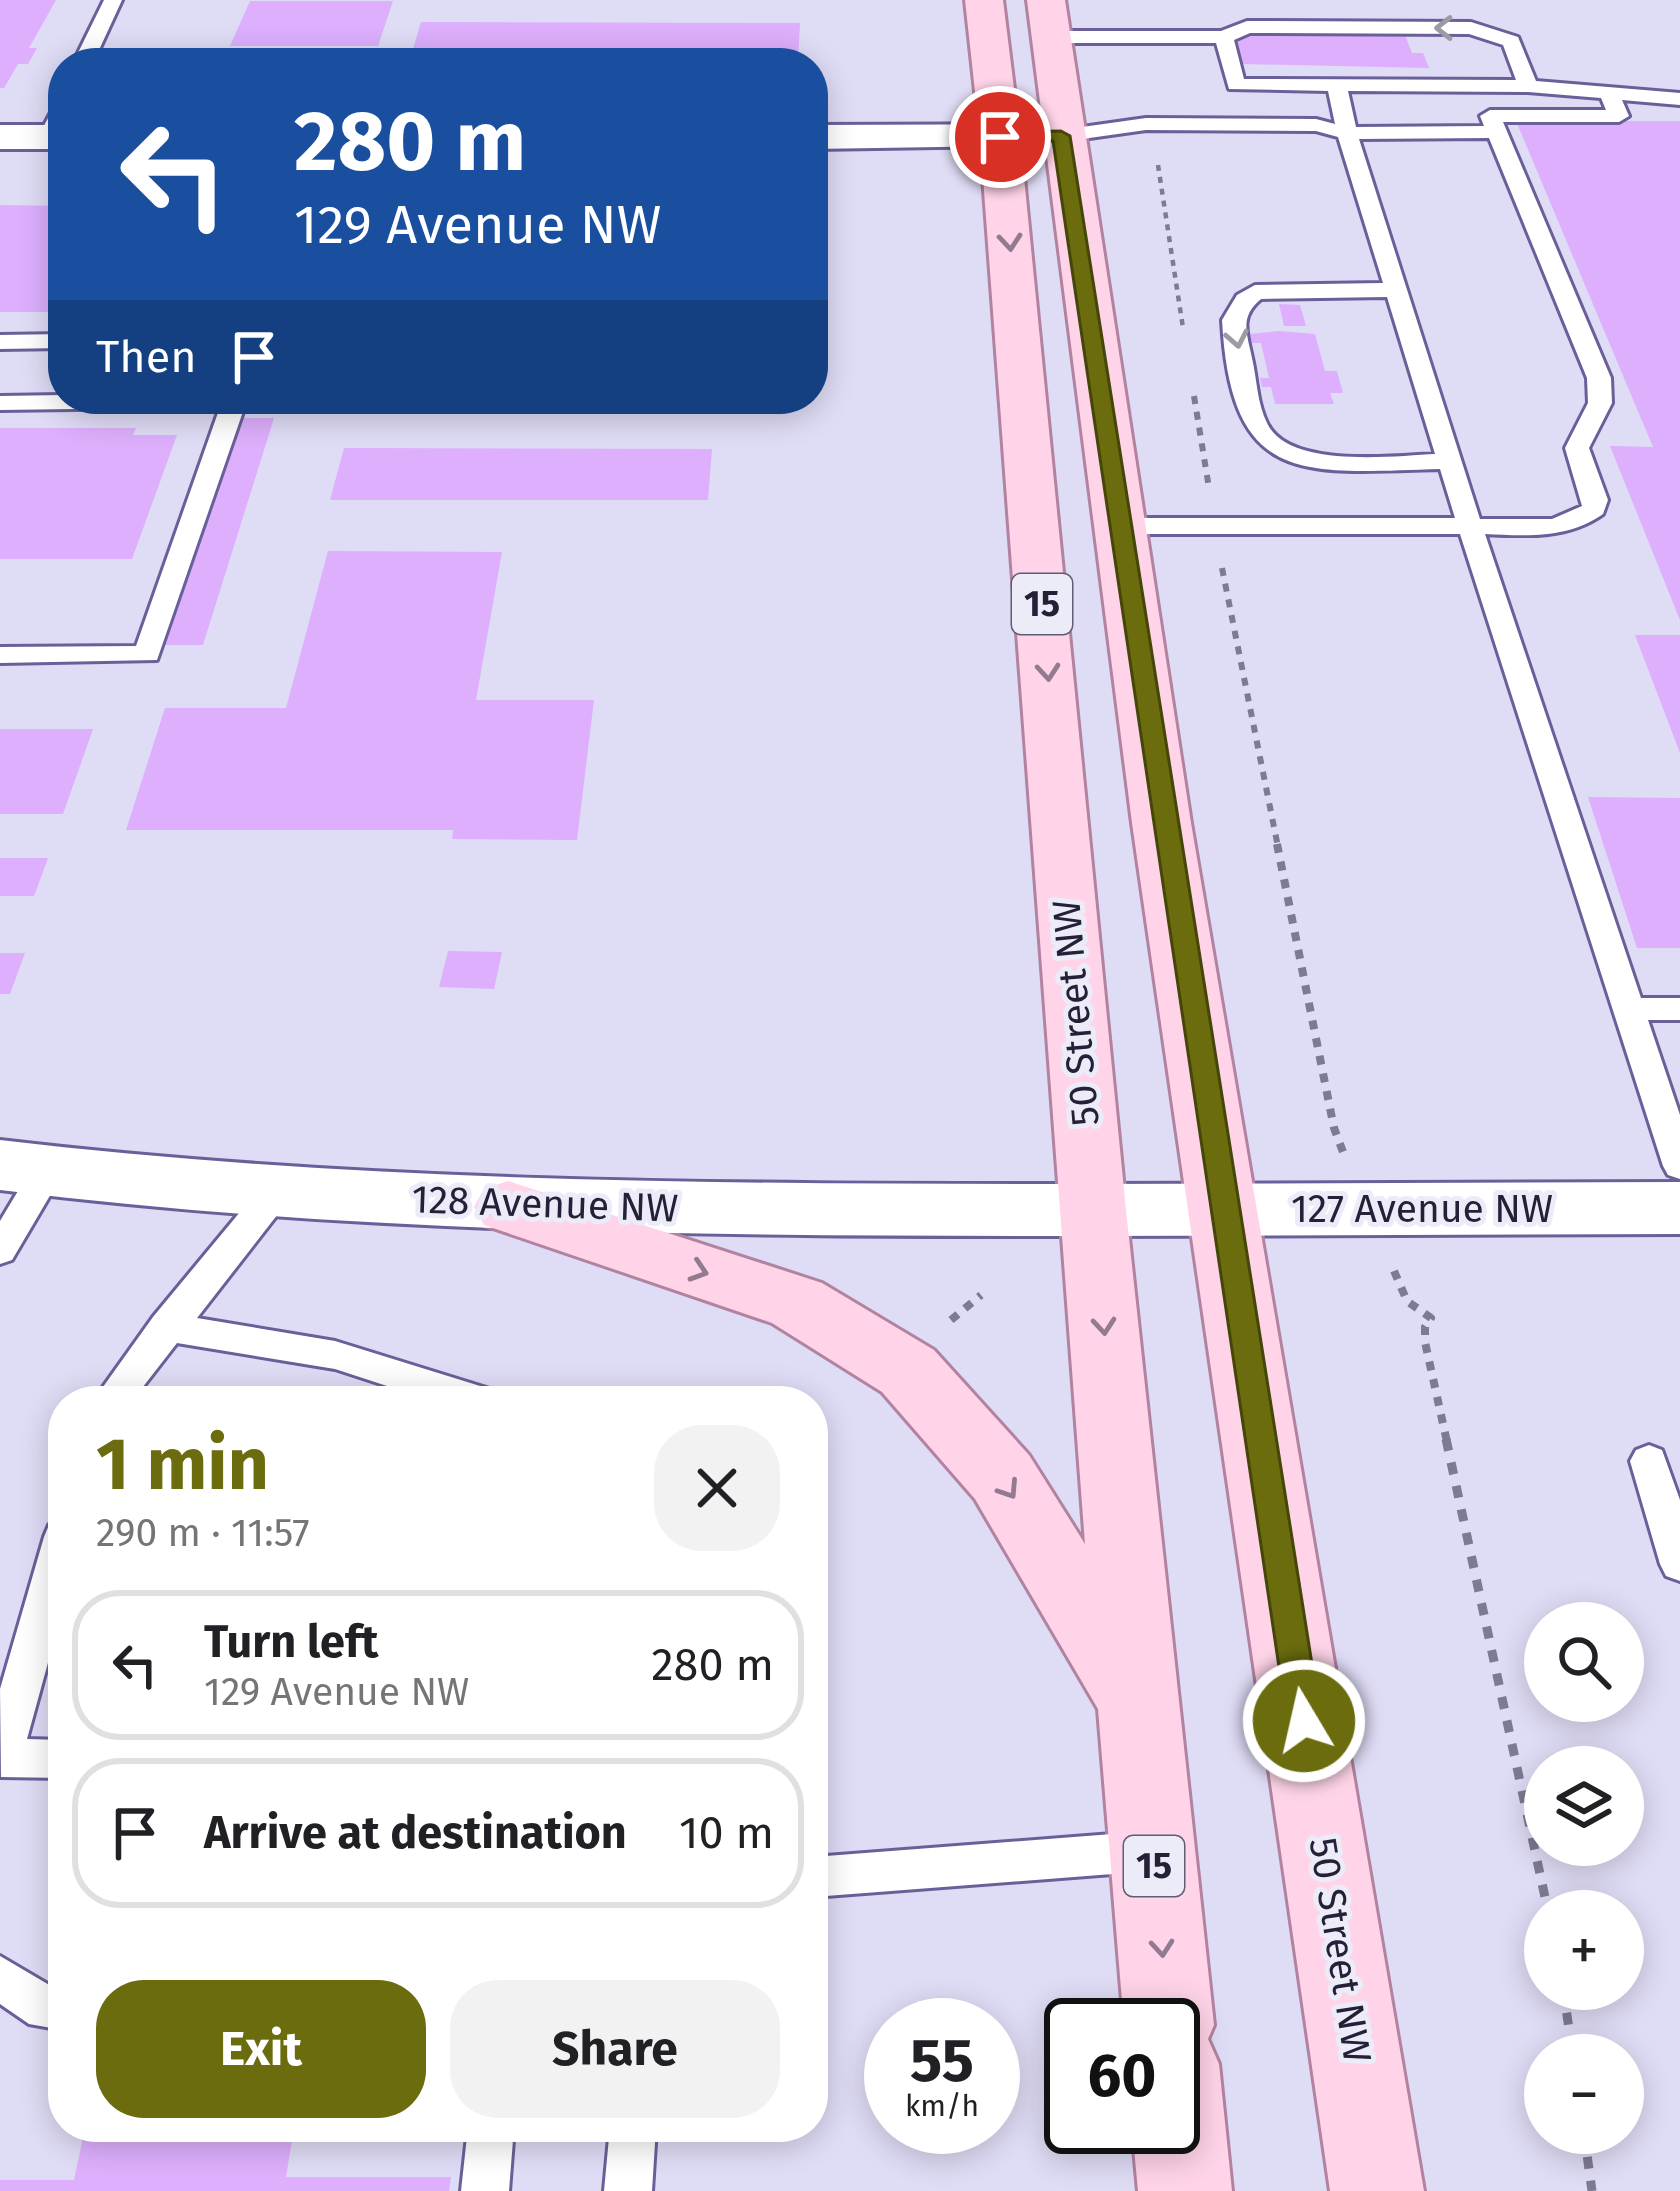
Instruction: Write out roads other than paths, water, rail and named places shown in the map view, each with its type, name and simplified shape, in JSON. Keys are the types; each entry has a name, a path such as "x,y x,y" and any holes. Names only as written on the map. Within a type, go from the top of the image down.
{"main road":[{"name":"50 Street NW","path":"984,0 1167,1998"},
{"name":"50 Street NW","path":"1048,18 1061,136 1120,526 1378,2191"},
{"path":"508,1207 797,1304 908,1371 1002,1477 1141,1706"},
{"path":"1182,2154 1185,2191"}],"street":[{"path":"0,136 48,129"},
{"path":"828,136 1061,136"},
{"name":"128 Avenue NW","path":"24,1168 276,1192 508,1207 1092,1210"},
{"name":"127 Avenue NW","path":"1092,1210 1680,1208"}],"lane":[{"path":"90,48 113,0"},
{"path":"1048,18 1224,37 1247,27 1471,28 1511,41 1528,86"},
{"path":"1224,37 1236,85 1528,86 1680,99"},
{"path":"1337,86 1347,133 1470,526 1680,1166"},
{"path":"1120,526 1574,523 1594,509 1577,448 1600,403 1598,378 1490,116 1619,116 1607,90"},
{"path":"1061,136 1323,140 1347,133 1497,133"},
{"path":"1396,283 1255,292 1239,304 1232,320 1255,424 1265,441 1311,461 1451,461"},
{"path":"0,341 48,341"},
{"path":"0,403 48,402"},
{"path":"0,655 147,654 231,414"},
{"path":"1627,1010 1680,1009"},
{"path":"0,1251 24,1168"},
{"path":"122,1386 276,1192"},
{"path":"166,1327 335,1355 433,1386"},
{"path":"1649,1461 1680,1564"},
{"path":"48,1591 1,1760 48,1760"},
{"path":"828,1876 1153,1851"},
{"path":"0,1978 48,2008"},
{"path":"484,2191 489,2142"},
{"path":"628,2191 632,2142"}]}
